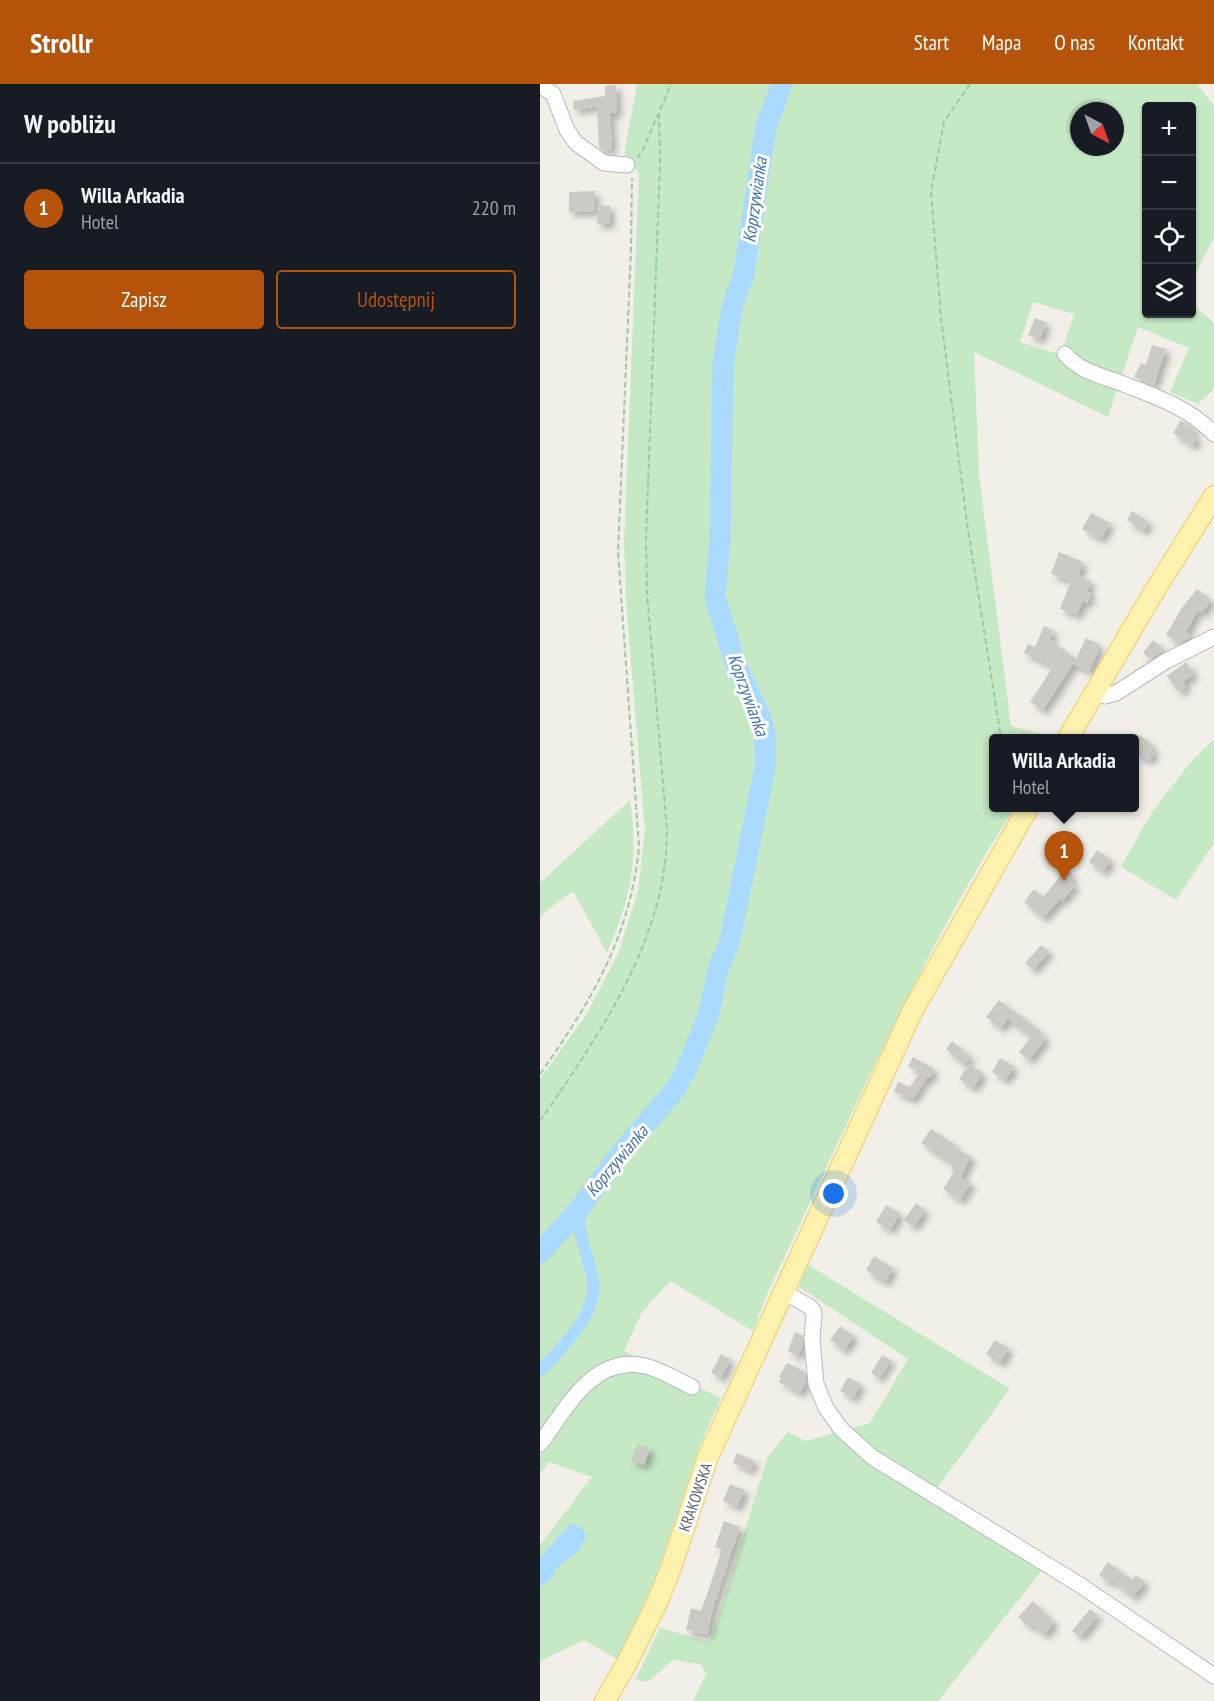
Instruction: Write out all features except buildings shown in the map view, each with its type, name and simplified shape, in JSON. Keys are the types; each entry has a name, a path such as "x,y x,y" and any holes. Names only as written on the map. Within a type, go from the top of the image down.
{"main road":[{"path":"1070,734 1201,513 1214,496"},
{"name":"KRAKOWSKA","path":"605,1701 657,1603 708,1457 913,1010 1025,812"}],"street":[{"path":"540,85 553,94 567,130 576,143 604,163 627,165"},
{"path":"1065,354 1080,368 1134,388 1193,416 1214,434"},
{"path":"1095,692 1105,696 1116,693 1166,662 1214,637"},
{"path":"784,1292 810,1307 814,1312 812,1340 816,1384 826,1408 842,1429 872,1457 1080,1585 1214,1676"},
{"path":"540,1444 585,1384 610,1368 624,1365 647,1367 692,1387"}],"path":[{"path":"540,1074 580,1015 613,952 628,914 636,876 639,847 618,552 632,249 633,180 627,165 642,154 649,132 671,84"},
{"path":"970,84 944,122 931,192 944,340 967,523 1000,734"},
{"path":"540,1121 596,1036 625,986 648,933 665,863 667,830 647,593 646,540 660,164 659,114"}],"green space":[{"path":"637,84 1197,84 1214,106 1214,238 1196,272 1196,102 1142,102 1142,318 1196,318 1196,307 1214,323 1214,389 1198,404 1170,392 1189,348 1138,327 1108,417 974,352 979,474 1011,726 1040,734 989,734 989,812 1012,812 978,866 913,987 766,1296 753,1331 670,1281 642,1312 624,1351 721,1398 701,1443 656,1576 617,1659 584,1640 540,1661 540,1545 592,1477 549,1462 540,1474 540,1454 589,1388 540,1435 540,1079 586,1015 618,954 638,891 645,831 627,614 624,545 639,173 624,155","holes":["1033,302 1074,314 1061,355 1020,342"]},
{"path":"1214,739 1214,843 1176,900 1121,867 1152,812 1190,763"},
{"path":"630,800 634,842 631,878 622,914 607,953 573,891 540,916 540,883"},
{"path":"807,1264 1010,1389 937,1488 880,1453 849,1429 870,1423 908,1359 799,1287"},
{"path":"788,1432 806,1441 834,1433 863,1456 1044,1568 938,1701 693,1701 706,1674 700,1664 673,1660 648,1682 635,1680 660,1628 710,1642 768,1456"}],"water":[{"path":"571,1523 581,1527 587,1536 578,1552 556,1568 553,1578 540,1587 540,1558"}],"waterway":[{"name":"Koprzywianka","path":"540,1253 579,1209 624,1149 675,1090 686,1070 709,1013 717,973 730,940 765,767 765,734 760,716 735,663 715,597 720,539 723,363 732,307 744,273 766,126 782,84"},
{"path":"540,1370 576,1331 589,1307 592,1295 593,1282 580,1229 579,1209"}],"place":[{"name":"Willa Arkadia","path":"1064,881"}]}
